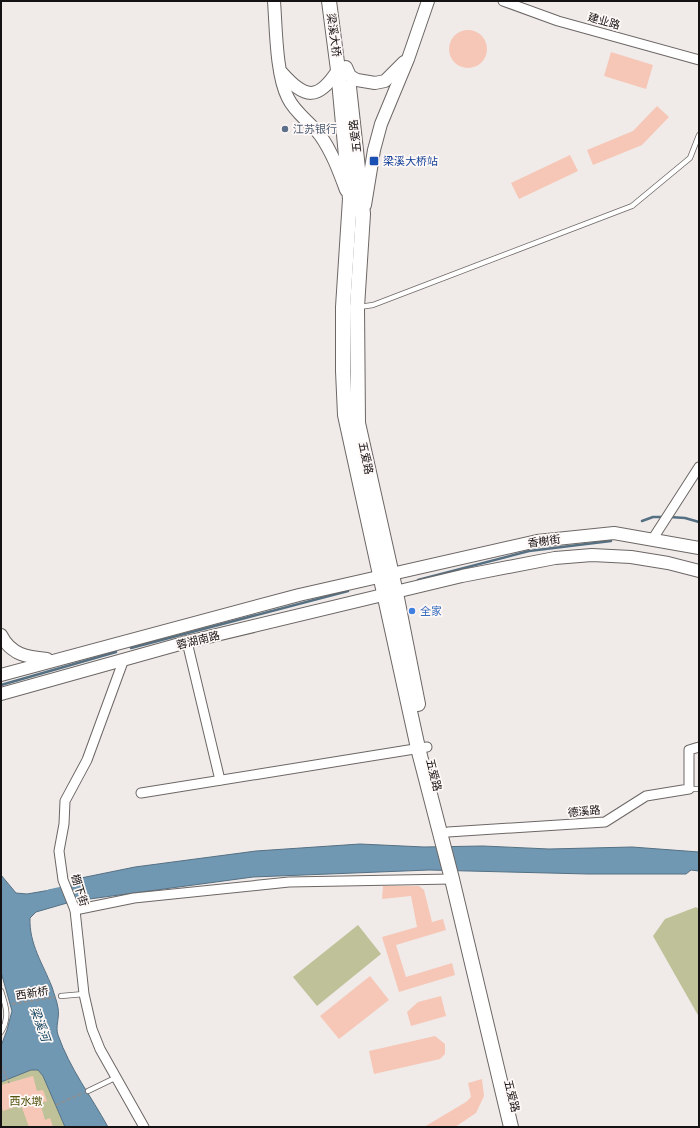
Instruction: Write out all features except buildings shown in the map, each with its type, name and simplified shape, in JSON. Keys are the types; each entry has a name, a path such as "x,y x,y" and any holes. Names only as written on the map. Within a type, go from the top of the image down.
{"main road":[{"path":"274,1 281,72 287,97 299,115 319,134 330,150 350,199"},
{"name":"梁溪大桥","path":"329,1 342,68"},
{"name":"梁溪大桥","path":"338,1 342,68"},
{"path":"363,214 374,150 379,131 408,59 428,1"},
{"path":"281,72 300,91 310,93 322,89 342,68 350,76 357,80 375,83 385,80 408,59"},
{"name":"五爱路","path":"342,68 350,199 343,307 345,415 386,575"},
{"name":"五爱路","path":"342,68 363,214 357,307 358,423 386,575 422,748 447,838 511,1127"},
{"name":"香榭街","path":"386,575 537,541 614,533 699,548"},
{"name":"蓉湖南路","path":"1,694 187,642 462,576 555,558 592,555 631,557 668,563 699,571"},
{"name":"蓉湖南路","path":"1,675 215,617 386,575"},
{"path":"1,635 15,652 28,657 54,660"},
{"path":"121,642 124,659"},
{"name":"五爱路","path":"456,879 520,1127"}],"street":[{"name":"建业路","path":"503,1 558,21 699,60"},
{"path":"652,540 699,467"},
{"path":"187,642 220,780"},
{"name":"棚下街","path":"124,659 87,760 65,801 64,824 58,851 63,880 75,910 84,994 92,1029 100,1049 144,1127"},
{"path":"689,789 689,750 699,747"},
{"path":"141,793 422,748"},
{"name":"德溪路","path":"447,838 605,822 646,796 689,789"},
{"path":"75,910 134,898 289,882 377,879 456,879"}],"lane":[{"path":"357,307 373,305 632,206 690,158 699,135"},
{"path":"689,789 699,789"},
{"path":"1,991 6,1005 7,1015 5,1026 1,1032"},
{"path":"61,996 84,994"},
{"path":"88,1091 117,1077"}],"path":[{"name":"西新桥","path":"6,1005 61,996"},
{"path":"1,1065 10,1083"},
{"path":"56,1105 88,1091"}],"green space":[{"path":"696,907 699,909 699,1017 653,936 665,919"},
{"path":"358,925 381,954 317,1006 293,977"},
{"name":"西水墩","path":"31,1070 38,1070 43,1076 65,1127 1,1127 1,1082"}],"water":[{"path":"360,844 424,847 483,846 549,849 632,847 699,852 699,871 691,870 686,874 588,874 429,870 253,877 82,900 76,879 135,867 256,851"},
{"name":"梁溪河","path":"1,875 16,893 27,894 62,888 67,903 36,912 30,918 30,927 37,954 52,987 56,1000 58,1011 58,1035 68,1059 108,1127 65,1127 43,1076 38,1070 31,1070 1,1082 1,1046 12,1011 1,972"}],"waterway":[{"path":"642,521 653,517 663,517"},
{"path":"670,517 685,518 699,522"},
{"path":"418,580 529,551 611,541"},
{"path":"131,648 348,591"},
{"path":"1,685 116,652"},
{"path":"51,897 101,886"}],"place":[{"name":"江苏银行","path":"285,129"},
{"name":"梁溪大桥站","path":"374,161"},
{"name":"全家","path":"412,611"}]}
